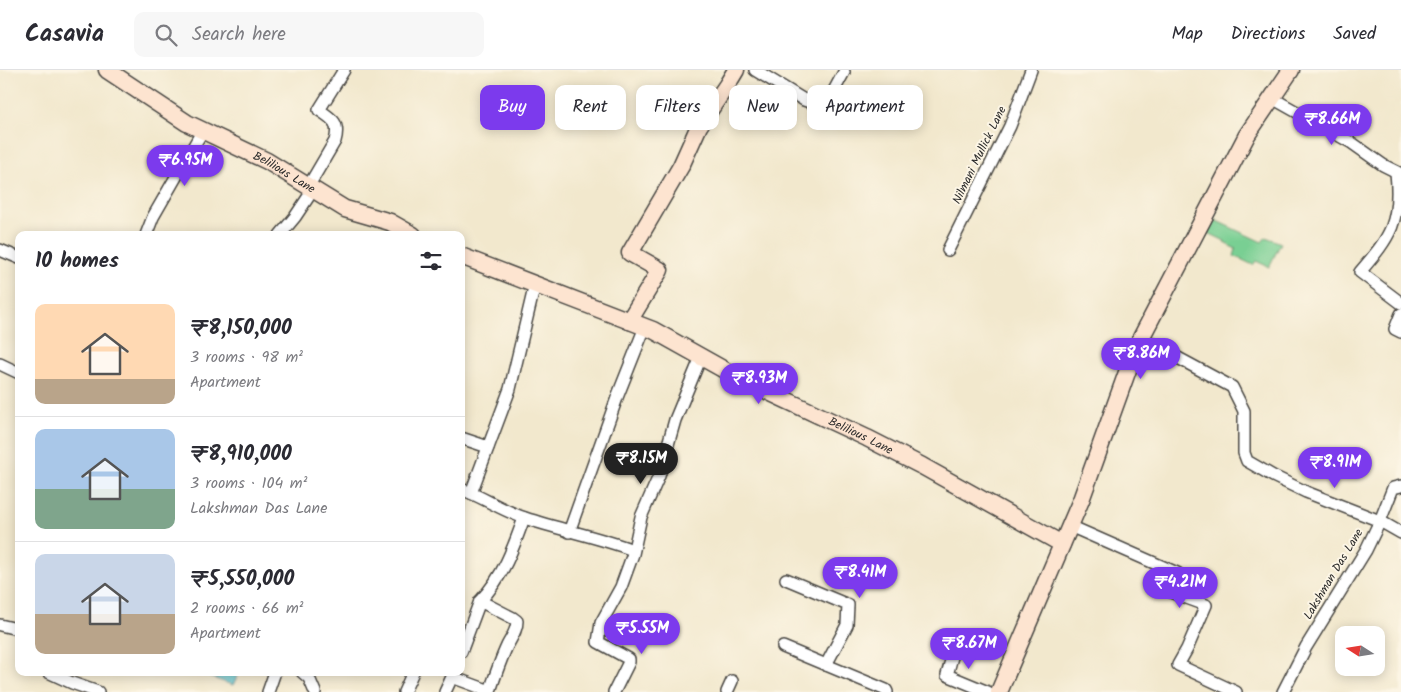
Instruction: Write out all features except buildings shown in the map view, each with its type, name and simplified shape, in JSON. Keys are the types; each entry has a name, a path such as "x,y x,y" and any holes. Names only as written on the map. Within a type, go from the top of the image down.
{"street":[{"name":"Belilious Lane","path":"106,70 188,123 267,161 345,209 390,222 406,231"},
{"path":"283,231 295,217 335,141 337,133 336,123 319,110 344,70"},
{"path":"629,321 660,270 630,254 681,166 699,126 736,70"},
{"path":"755,70 804,100 826,107 844,72"},
{"name":"Nilmani Mullick Lane","path":"948,250 1010,126 1031,70"},
{"path":"1000,692 1081,500 1141,338 1247,135 1291,70"},
{"path":"1272,98 1352,143 1398,173 1401,189 1399,227 1360,272 1401,303"},
{"path":"147,231 152,217 203,130"},
{"path":"0,250 15,256"},
{"name":"Belilious Lane","path":"465,258 654,330 737,377 922,466 1062,544"},
{"path":"535,284 510,388 488,447 466,491 524,518 634,550"},
{"path":"1401,314 1394,329 1401,332"},
{"path":"569,532 618,395 645,327"},
{"name":"Lakshman Das Lane","path":"1141,338 1232,387 1244,411 1244,453 1247,461 1306,492 1380,521 1366,550 1306,647 1283,692"},
{"path":"614,692 629,659 598,642 601,624 621,587 634,550 641,517 659,476 675,420 701,357"},
{"path":"0,364 15,371"},
{"path":"465,439 488,447"},
{"path":"1401,486 1393,488 1380,521 1401,533"},
{"path":"465,641 480,601 492,589 513,551 524,518"},
{"path":"1070,526 1177,573 1173,593 1206,605 1178,666 1236,692"},
{"path":"786,579 848,605 847,625 826,665"},
{"path":"455,676 491,692 496,670 517,627 517,621 513,618 480,601"},
{"path":"0,626 15,629"},
{"path":"955,646 947,675 988,692"},
{"path":"783,647 887,692"},
{"path":"57,676 98,692"},
{"path":"268,692 274,676"},
{"path":"307,676 315,692"},
{"path":"404,692 411,676"},
{"path":"445,692 453,676"},
{"path":"727,692 732,681"}],"green space":[{"path":"1208,217 1262,242 1266,237 1281,243 1269,267 1256,261 1253,265 1234,256 1236,249 1224,243 1225,241 1202,230"}],"water":[{"path":"206,676 238,676 233,685"}]}
